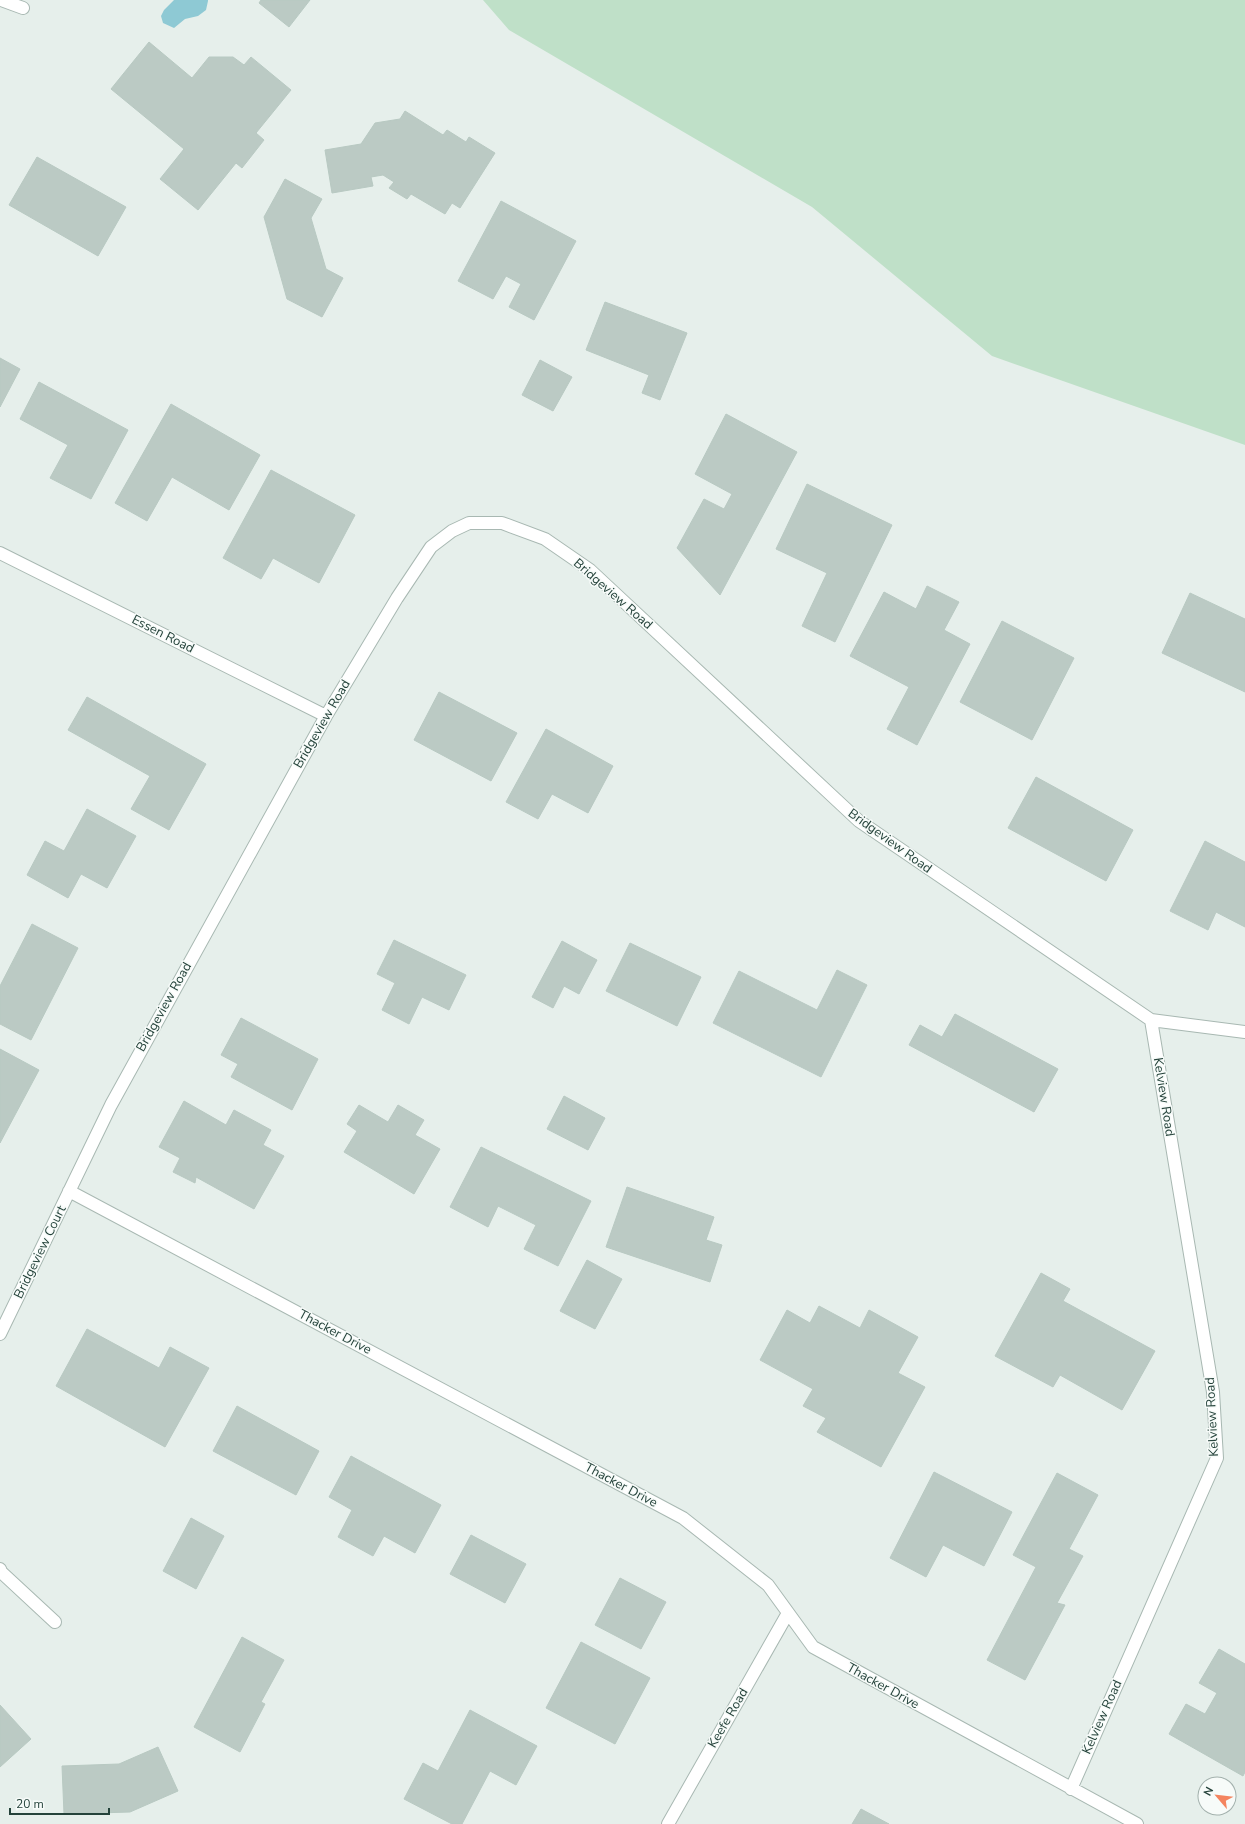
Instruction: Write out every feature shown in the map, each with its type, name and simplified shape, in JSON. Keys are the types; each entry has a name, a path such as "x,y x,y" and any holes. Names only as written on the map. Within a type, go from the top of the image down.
{"street":[{"path":"1,0 23,8"},
{"name":"Bridgeview Road","path":"69,1191 111,1105 326,716 397,598 430,547 452,531 469,523 502,523 545,539 590,570 859,821 1151,1020 1245,1032"},
{"name":"Essen Road","path":"0,553 326,716"},
{"name":"Kelview Road","path":"1071,1789 1216,1458 1213,1392 1151,1020"},
{"name":"Bridgeview Court","path":"0,1334 69,1191"},
{"name":"Thacker Drive","path":"69,1191 683,1518 768,1585 813,1648 1137,1824"},
{"path":"0,1569 1,1572 55,1622"},
{"name":"Keefe Road","path":"668,1824 788,1613"}],"green space":[{"path":"483,0 1245,0 1245,445 992,356 812,207 509,30"}],"water":[{"path":"174,0 208,1 206,10 198,16 185,19 174,28 163,23 161,16 164,10"}],"building":[{"path":"261,0 310,0 289,27 259,3"},
{"path":"149,42 192,78 209,57 233,57 244,65 251,57 291,90 256,133 264,140 242,168 236,163 198,210 160,179 184,149 111,89"},
{"path":"405,111 443,135 447,130 466,142 469,137 495,153 460,208 452,203 445,214 411,194 407,199 389,188 394,182 383,175 371,177 373,186 332,193 325,150 361,144 375,123 400,119"},
{"path":"37,157 126,207 98,256 9,205"},
{"path":"285,179 322,199 311,218 326,269 343,278 322,317 287,299 264,217"},
{"path":"501,201 576,241 534,320 509,307 521,284 506,276 493,299 458,281"},
{"path":"605,302 687,333 660,400 642,393 649,375 586,350"},
{"path":"0,358 20,369 0,407"},
{"path":"540,360 572,377 553,411 522,395"},
{"path":"39,382 128,430 91,499 50,478 68,445 20,419"},
{"path":"171,404 260,455 229,510 172,477 147,521 115,503"},
{"path":"726,414 797,452 720,595 677,548 704,499 724,509 732,494 695,474"},
{"path":"271,470 355,515 319,583 273,558 261,579 223,558"},
{"path":"807,484 892,525 835,642 802,626 827,573 776,549"},
{"path":"927,586 959,602 944,630 970,644 917,745 887,729 909,687 850,656 884,592 916,609"},
{"path":"1190,593 1245,619 1245,692 1162,653"},
{"path":"1002,621 1074,658 1032,740 960,702"},
{"path":"439,692 517,733 491,781 414,740"},
{"path":"87,697 206,764 169,830 131,809 150,776 68,730"},
{"path":"546,729 613,766 588,813 552,794 538,819 506,802"},
{"path":"1036,777 1133,830 1106,881 1008,828"},
{"path":"87,809 136,836 107,888 81,874 68,898 27,875 45,841 64,851"},
{"path":"1205,841 1245,862 1245,927 1216,912 1208,930 1170,911"},
{"path":"32,924 78,948 31,1040 0,1024 0,986"},
{"path":"394,940 466,975 449,1010 422,997 409,1024 382,1010 395,983 377,974"},
{"path":"562,941 597,960 579,994 564,986 553,1008 532,997"},
{"path":"630,943 701,977 677,1026 606,991"},
{"path":"837,970 867,985 821,1077 713,1023 739,971 817,1010"},
{"path":"955,1014 1058,1069 1034,1112 909,1045 920,1025 942,1037"},
{"path":"241,1018 318,1059 292,1110 231,1077 238,1064 221,1055"},
{"path":"0,1049 39,1070 0,1143"},
{"path":"564,1096 605,1118 588,1150 547,1129"},
{"path":"184,1101 226,1125 234,1110 271,1130 263,1145 284,1156 254,1209 196,1177 195,1183 173,1172 180,1158 159,1147"},
{"path":"359,1105 388,1122 398,1105 424,1120 415,1135 440,1149 414,1194 344,1152 357,1131 347,1124"},
{"path":"481,1147 591,1201 558,1266 524,1249 536,1225 498,1206 488,1227 450,1207"},
{"path":"627,1187 714,1217 706,1240 722,1245 710,1282 606,1247"},
{"path":"587,1260 622,1279 595,1329 560,1311"},
{"path":"1041,1273 1070,1289 1063,1301 1155,1351 1122,1410 1060,1375 1053,1387 995,1356"},
{"path":"819,1306 860,1328 869,1310 918,1337 898,1373 925,1387 881,1467 817,1432 826,1418 803,1406 813,1389 760,1360 787,1310 810,1323"},
{"path":"87,1329 159,1368 170,1347 209,1368 165,1447 56,1386"},
{"path":"237,1406 319,1451 296,1495 213,1451"},
{"path":"351,1456 441,1505 415,1553 384,1536 373,1556 338,1537 352,1510 329,1497"},
{"path":"934,1472 1012,1512 984,1566 943,1545 926,1577 890,1558"},
{"path":"1057,1473 1098,1495 1069,1549 1083,1556 1057,1603 1065,1605 1025,1680 987,1660 1036,1567 1013,1555"},
{"path":"191,1518 224,1536 196,1589 163,1571"},
{"path":"471,1535 526,1564 505,1603 450,1574"},
{"path":"620,1578 666,1602 641,1649 595,1625"},
{"path":"242,1637 284,1660 261,1702 265,1704 240,1752 194,1727"},
{"path":"581,1642 650,1678 615,1744 546,1708"},
{"path":"1219,1649 1245,1664 1245,1772 1243,1776 1169,1734 1186,1704 1205,1714 1217,1693 1199,1683"},
{"path":"0,1705 31,1739 0,1767"},
{"path":"470,1710 537,1746 516,1785 490,1771 462,1824 452,1824 404,1799 423,1763 438,1771"},
{"path":"158,1747 178,1791 130,1812 64,1814 62,1766 119,1764"},
{"path":"861,1809 889,1824 852,1824"}]}
